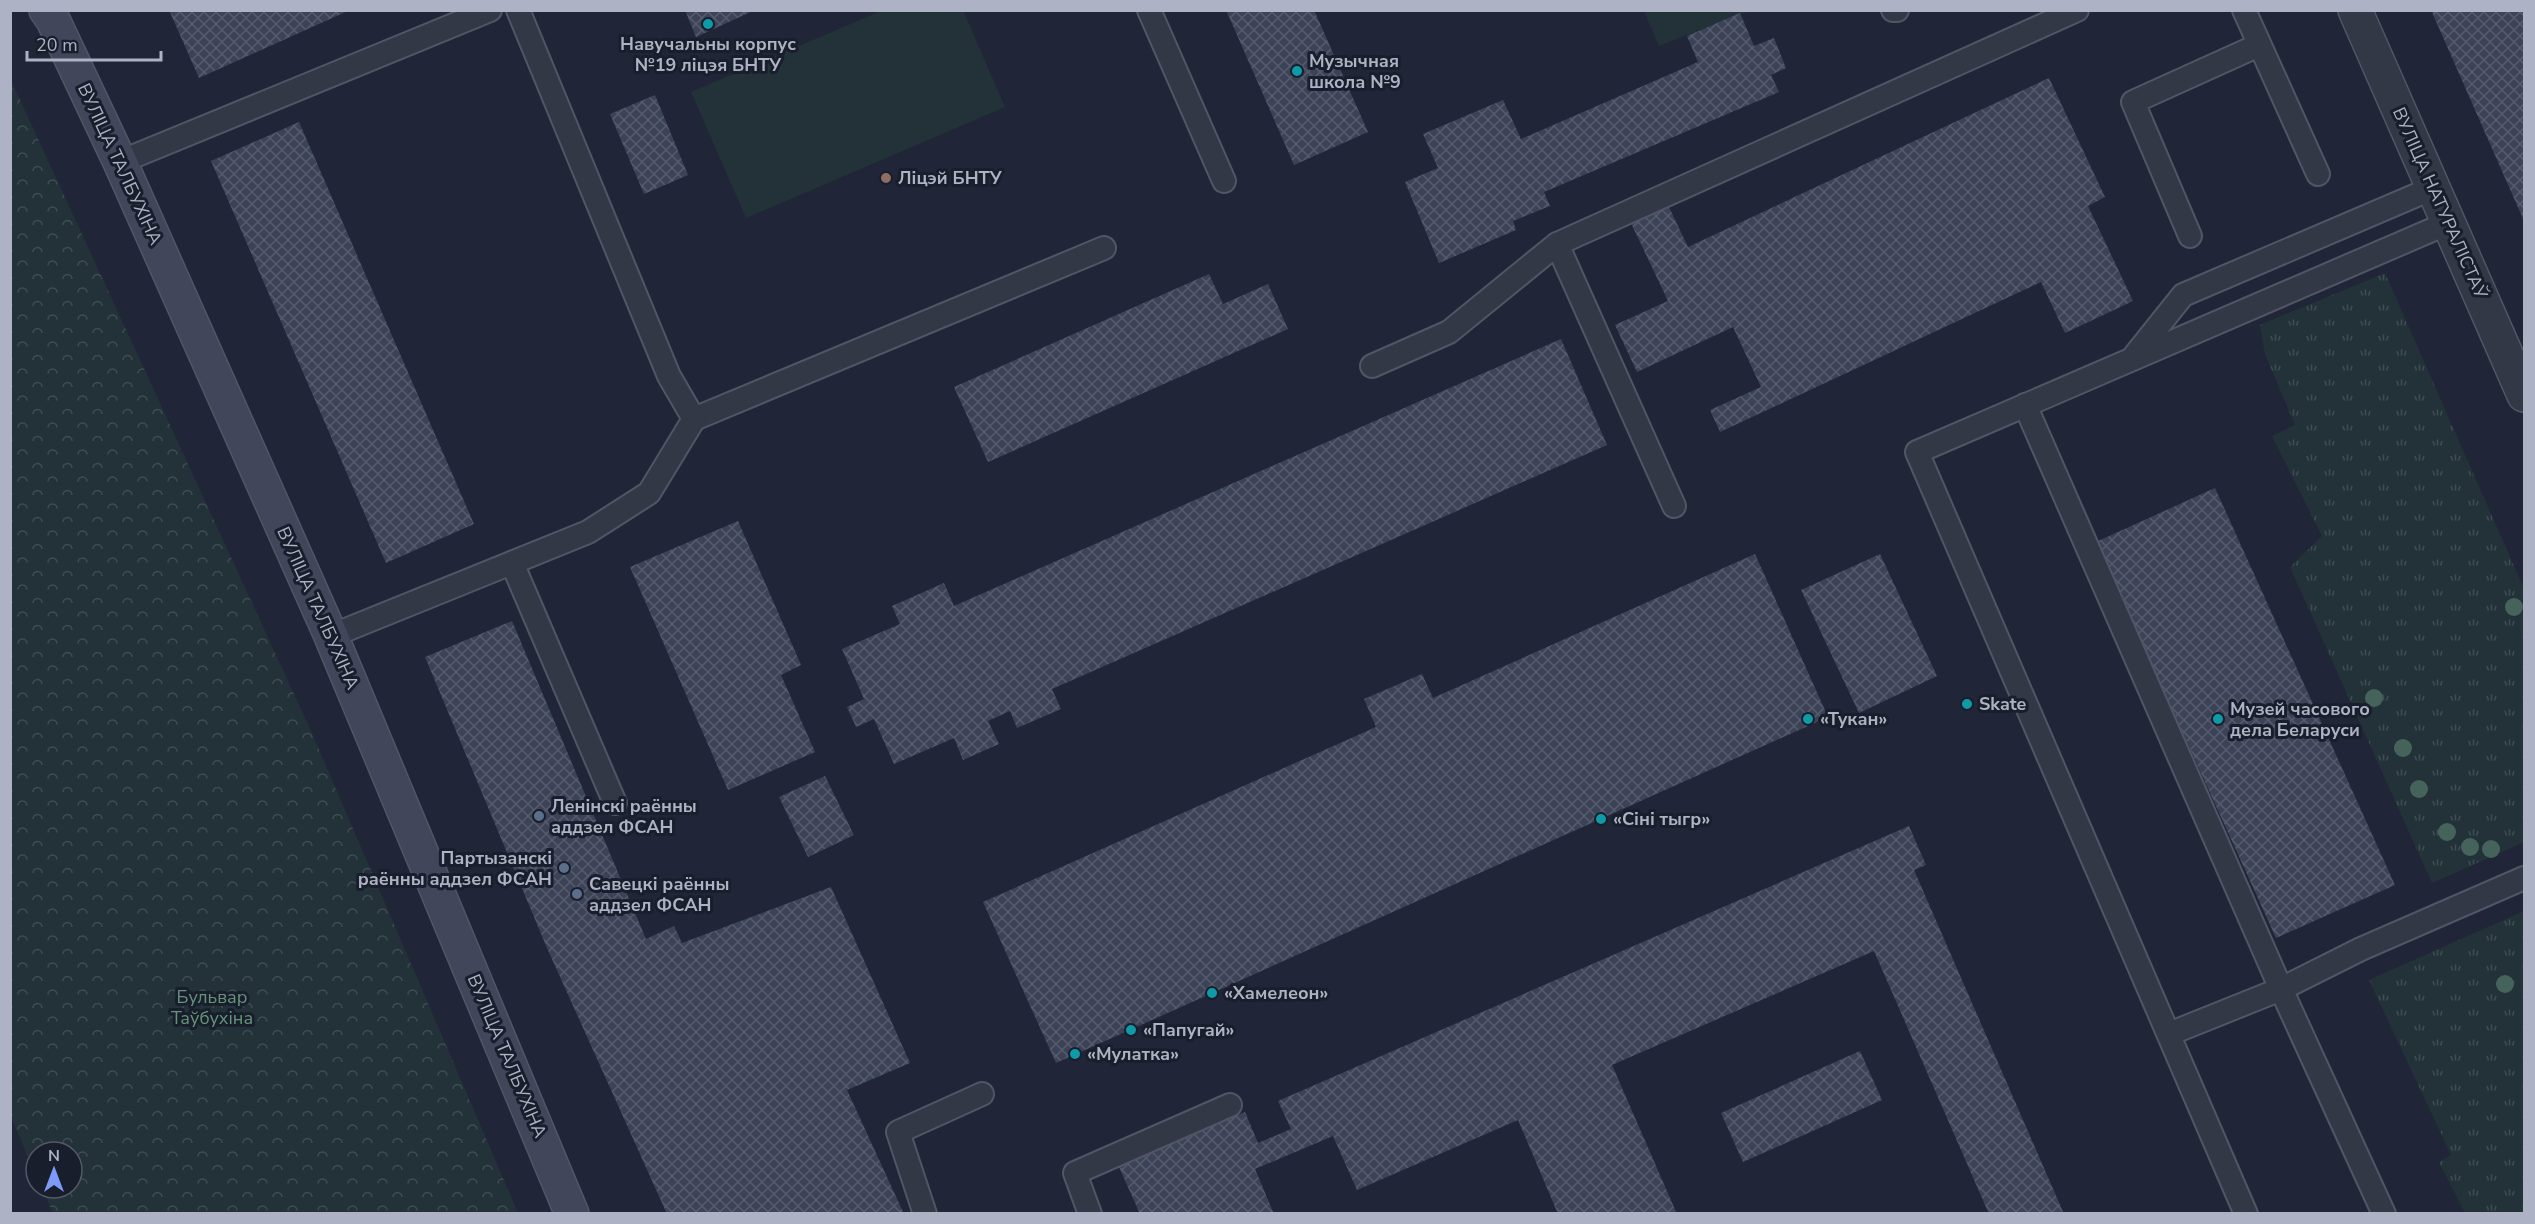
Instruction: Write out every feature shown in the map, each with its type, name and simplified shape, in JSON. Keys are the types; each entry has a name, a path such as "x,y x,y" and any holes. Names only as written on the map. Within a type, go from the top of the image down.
{"main road":[{"name":"ВУЛІЦА ТАЛБУХІНА","path":"46,10 53,20 120,162 331,636 572,1214"}],"street":[{"name":"ВУЛІЦА НАТУРАЛІСТАЎ","path":"2355,10 2524,395"}],"lane":[{"path":"120,162 490,10"},
{"path":"518,10 669,376 694,419"},
{"path":"1149,10 1224,181"},
{"path":"1372,366 1449,332 1557,244 2077,10"},
{"path":"2244,10 2318,174"},
{"path":"2190,236 2133,102 2259,45"},
{"path":"2132,359 2183,295 2433,188"},
{"path":"2246,1214 1917,452 2448,223"},
{"path":"1557,244 1674,506"},
{"path":"331,636 588,532 649,493 694,419 1104,248"},
{"path":"2025,405 2281,989 2384,1214"},
{"path":"512,563 615,803"},
{"path":"2169,1034 2281,989 2361,949 2524,878"},
{"path":"925,1214 898,1132 982,1094"},
{"path":"1090,1214 1076,1173 1230,1105"}],"green space":[{"path":"963,10 1005,107 746,218 691,92 881,11"},
{"path":"1644,11 1757,11 1740,14 1659,46"},
{"name":"Бульвар Таўбухіна","path":"10,78 311,731 518,1213 53,1213 47,1200 84,1200 84,1140 24,1140 24,1147 10,1115"},
{"path":"2385,273 2524,589 2524,842 2432,883 2290,567 2322,536 2272,436 2295,425 2265,354 2260,325"},
{"path":"2524,911 2524,1213 2465,1213 2439,1162 2451,1155 2369,980"}],"building":[{"path":"169,10 350,10 199,78"},
{"name":"Навучальны корпус №19 ліцэя БНТУ","path":"685,10 755,10 696,37"},
{"name":"Музычная школа №9","path":"1226,10 1314,10 1368,132 1294,165"},
{"path":"2431,10 2524,10 2524,221"},
{"path":"1740,13 1754,46 1774,38 1786,68 1771,75 1779,92 1544,192 1550,206 1513,221 1516,230 1439,263 1405,182 1438,168 1423,134 1503,100 1521,139 1698,62 1687,36"},
{"path":"2049,78 2105,197 2088,206 2133,301 2065,333 2041,282 1720,432 1710,410 1761,387 1733,327 1637,372 1615,325 1668,301 1631,223 1668,205 1688,247"},
{"path":"655,95 688,175 644,194 610,114"},
{"path":"299,122 474,524 386,563 211,161"},
{"path":"1209,274 1223,304 1268,284 1288,329 988,462 954,387"},
{"path":"1561,339 1607,445 1052,689 1061,709 1017,728 1010,711 988,721 999,744 963,760 954,738 894,764 874,719 856,727 847,707 864,699 842,649 900,624 892,606 944,583 954,606"},
{"path":"2215,488 2395,885 2276,938 2096,542"},
{"path":"738,521 801,665 781,675 815,752 728,790 630,567"},
{"path":"1755,554 1828,717 1056,1063 983,902 1376,727 1364,699 1422,674 1433,698"},
{"path":"1880,554 1937,676 1859,713 1801,590"},
{"path":"512,621 646,939 674,926 682,943 831,887 910,1063 847,1090 904,1214 667,1214 547,948 425,657"},
{"path":"825,776 854,835 808,857 779,797"},
{"path":"1909,826 1926,865 1914,870 2064,1214 1989,1214 1874,951 1612,1065 1677,1214 1558,1214 1518,1120 1357,1190 1333,1136 1255,1169 1274,1214 1140,1214 1119,1167 1245,1112 1258,1143 1291,1129 1278,1101"},
{"path":"1860,1051 1882,1100 1743,1162 1721,1113"}],"place":[{"name":"Навучальны корпус №19 ліцэя БНТУ","path":"708,24"},
{"name":"Музычная школа №9","path":"1297,71"},
{"name":"Ліцэй БНТУ","path":"886,178"},
{"name":"Skate","path":"1967,704"},
{"name":"«Тукан»","path":"1808,719"},
{"name":"Музей часового дела Беларуси","path":"2218,719"},
{"name":"Ленінскі раённы аддзел ФСАН","path":"539,816"},
{"name":"«Сіні тыгр»","path":"1601,819"},
{"name":"Партызанскі раённы аддзел ФСАН","path":"564,868"},
{"name":"Савецкі раённы аддзел ФСАН","path":"577,894"},
{"name":"«Хамелеон»","path":"1212,993"},
{"name":"«Папугай»","path":"1131,1030"},
{"name":"«Мулатка»","path":"1075,1054"}]}
